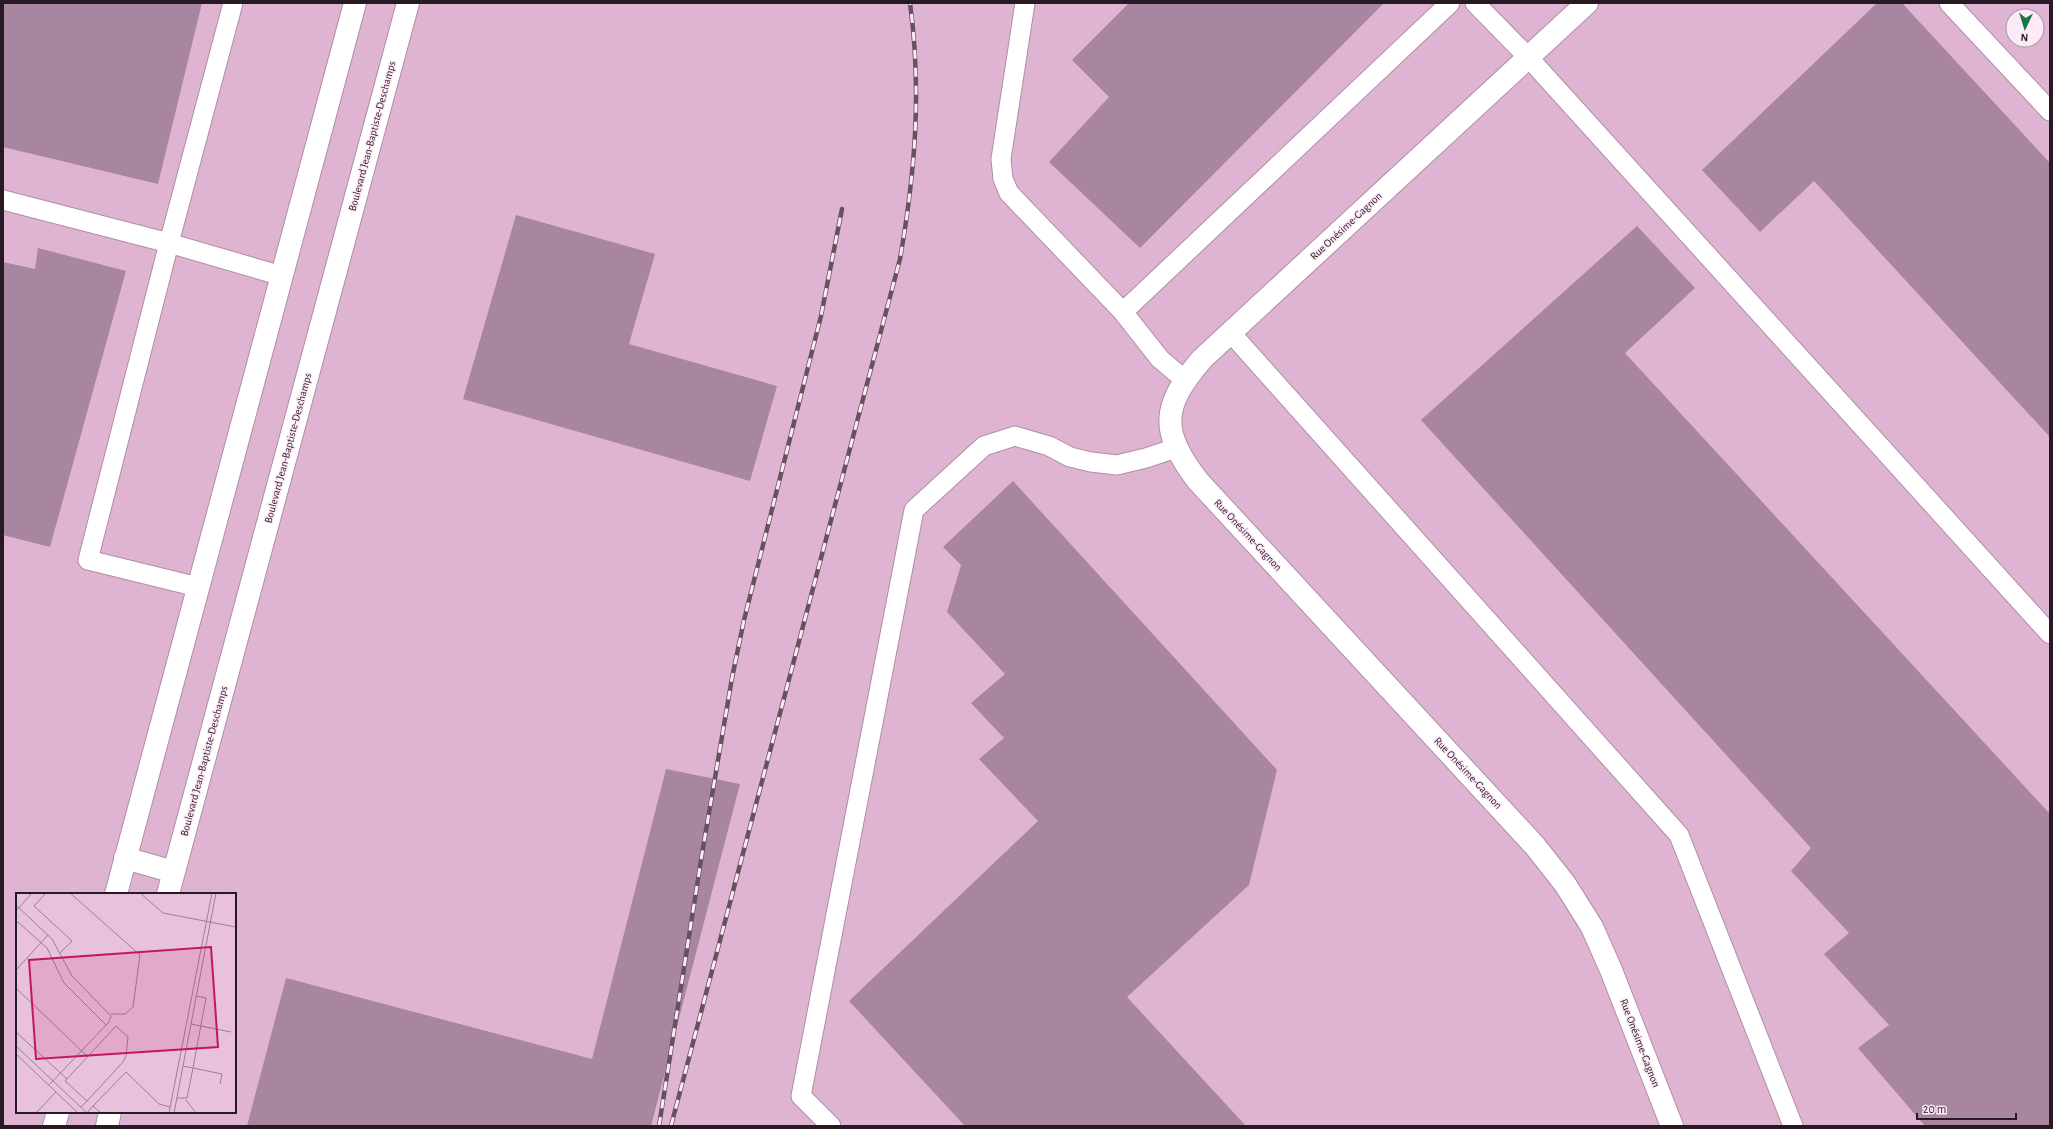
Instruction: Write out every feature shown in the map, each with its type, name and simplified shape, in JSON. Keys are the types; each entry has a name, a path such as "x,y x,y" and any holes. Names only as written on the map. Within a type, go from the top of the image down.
{"street":[{"path":"116,893 355,3"},
{"name":"Boulevard Jean-Baptiste-Deschamps","path":"168,893 408,3"},
{"name":"Rue Onésime-Gagnon","path":"1587,3 1202,359 1185,380 1173,405 1171,432 1176,448 1188,467 1213,498 1552,865 1579,905 1601,947 1672,1126"},
{"path":"125,858 174,872"},
{"path":"54,1126 58,1113"},
{"path":"107,1126 110,1113"}],"lane":[{"path":"198,587 88,560 169,243 233,3"},
{"path":"1025,3 1001,158 1003,179 1009,193 1123,312 1160,359 1185,380"},
{"path":"1123,312 1450,3"},
{"path":"1475,3 1528,57 2050,634"},
{"path":"1950,3 2050,111"},
{"path":"3,200 169,243 282,276"},
{"path":"1231,333 1679,835 1792,1126"},
{"path":"831,1126 801,1096 914,510 984,446 1015,436 1048,446 1070,457 1091,462 1117,465 1146,458 1176,448"}],"shaded area":[{"path":"3,3 2050,3 2050,1126 3,1126"}],"building":[{"path":"3,3 202,3 158,184 3,147"},
{"path":"1129,3 1384,3 1140,248 1049,162 1109,97 1072,60"},
{"path":"1877,3 1902,3 2050,163 2050,437 1814,181 1760,232 1702,170"},
{"path":"516,215 655,254 629,344 777,386 750,481 463,399"},
{"path":"1637,226 1695,288 1625,353 2050,814 2050,1126 1925,1126 1858,1048 1889,1025 1824,954 1849,933 1791,871 1811,848 1421,420"},
{"path":"38,248 126,271 50,547 3,535 3,262 35,269"},
{"path":"1013,481 1277,770 1249,885 1127,997 1246,1126 965,1126 849,1001 1038,821 979,759 1004,738 971,703 1005,674 947,612 961,565 943,547"},
{"path":"666,769 740,784 651,1126 247,1126 286,978 592,1059"}],"railway":[{"path":"671,1126 900,259 910,195 915,132 916,68 910,3"},
{"path":"659,1126 702,854 732,678 744,620 821,316 842,209"}]}
